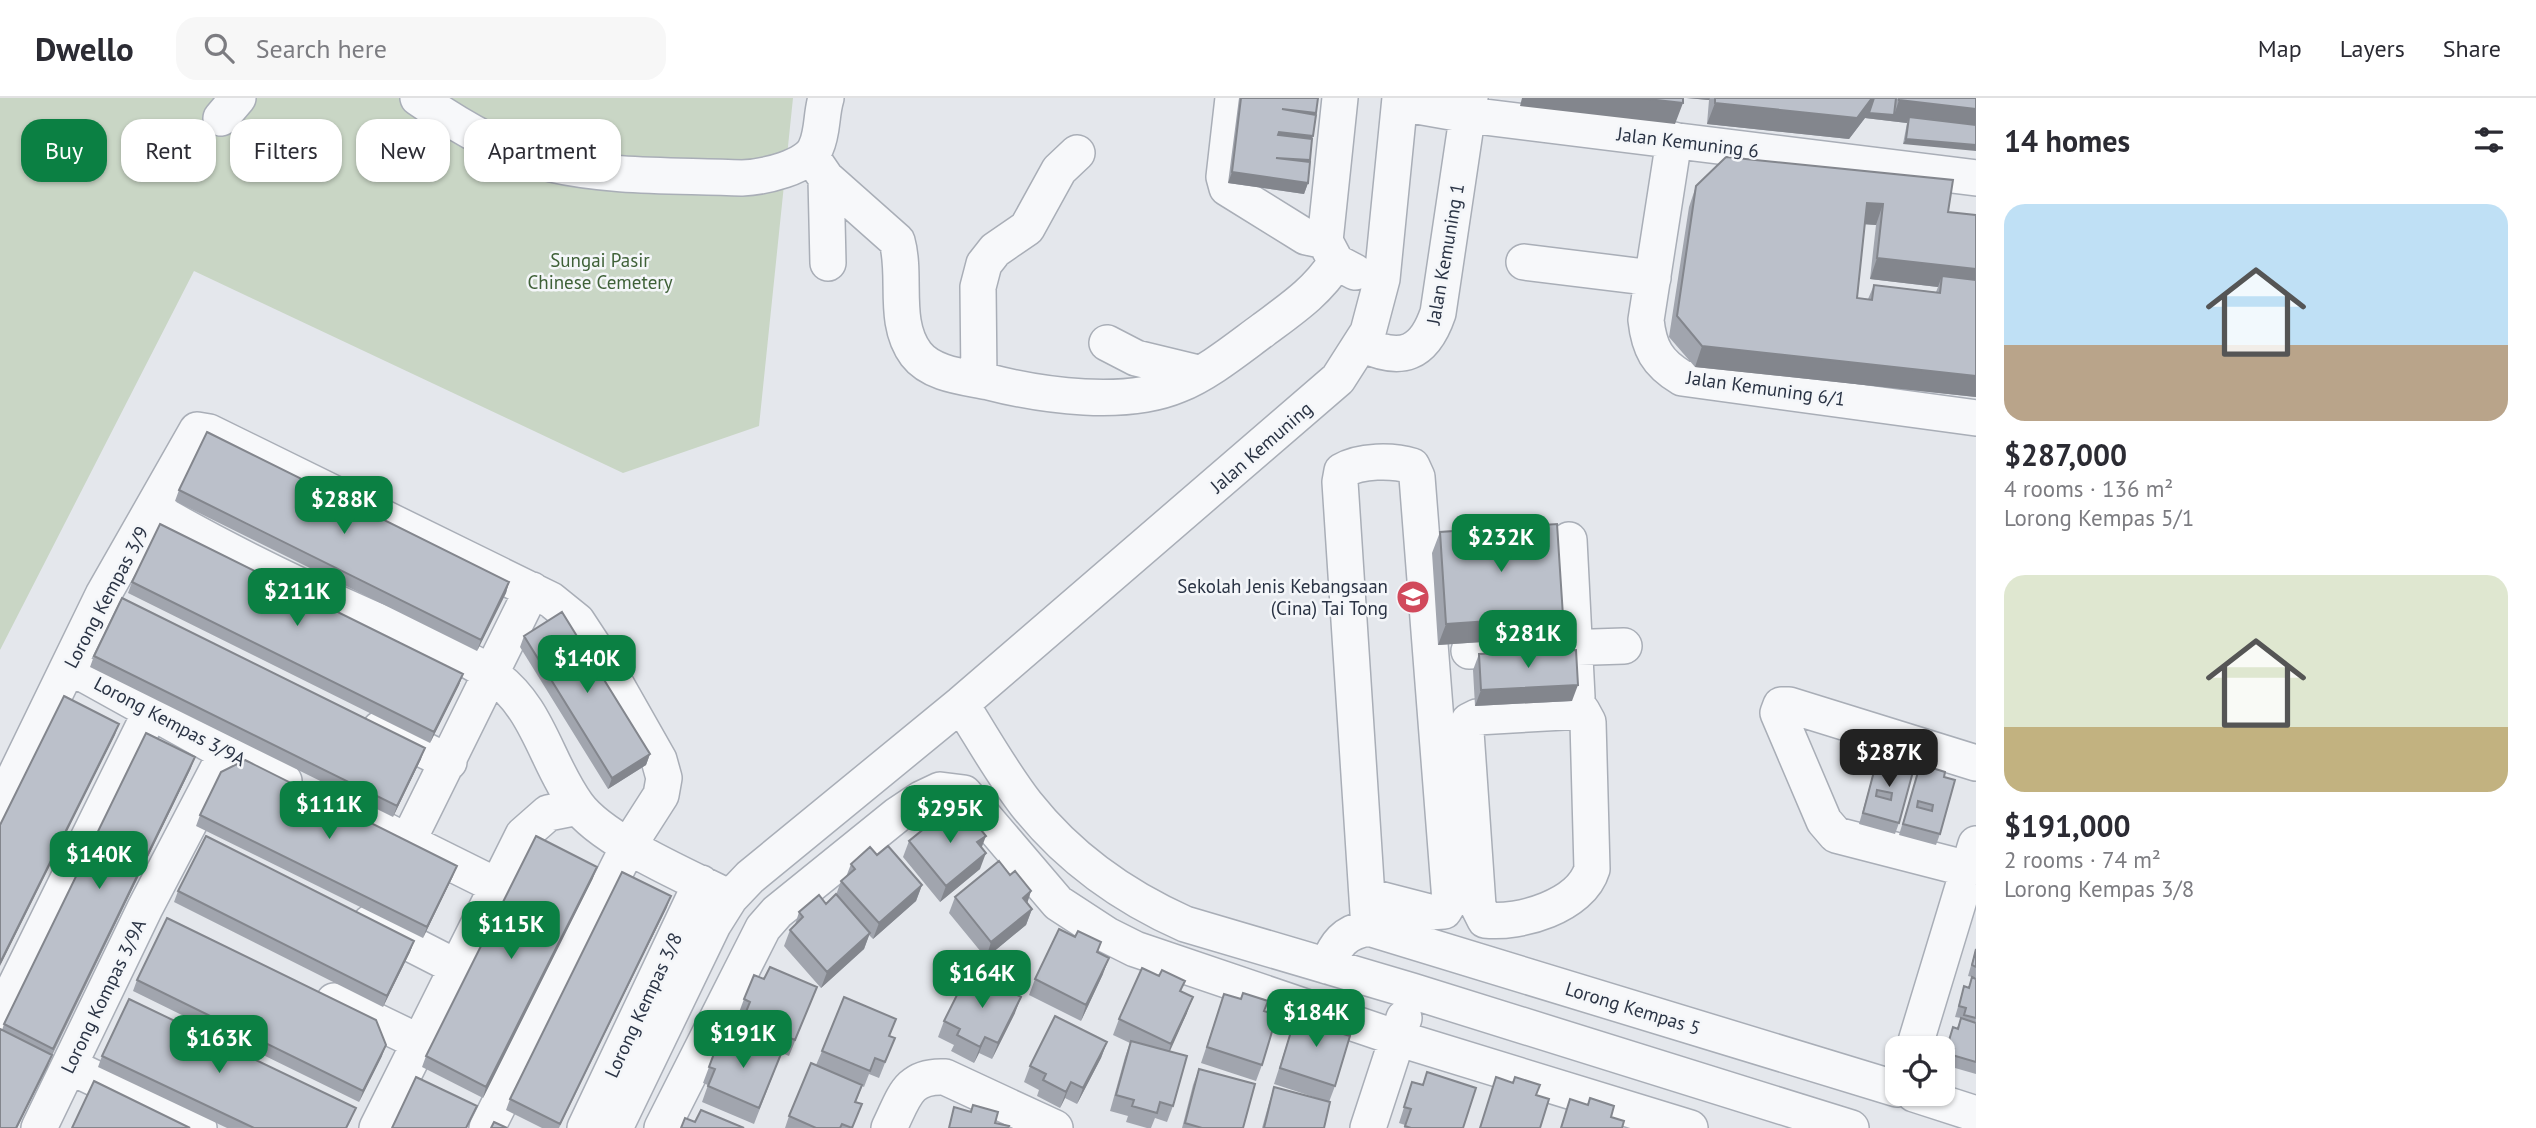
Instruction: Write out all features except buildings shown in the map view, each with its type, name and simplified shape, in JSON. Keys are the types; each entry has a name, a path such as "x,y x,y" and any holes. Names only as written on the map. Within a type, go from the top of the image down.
{"street":[{"path":"418,98 447,118 498,144 548,164 576,169 752,177 818,167 898,241 901,311 910,344 918,356 937,369 1038,393 1125,397 1170,388 1198,373 1228,356 1311,295 1331,252 1340,98"},
{"path":"826,98 817,146 828,263"},
{"path":"1233,98 1224,177 1227,188 1331,252 1363,276 1382,279"},
{"name":"Jalan Kemuning 6","path":"1400,100 1469,106 1674,140 1976,178"},
{"name":"Jalan Kemuning","path":"716,890 826,813 961,704 1301,414 1338,379 1362,344 1382,279 1400,100"},
{"name":"Jalan Kemuning 1","path":"1362,344 1394,355 1411,351 1430,336 1438,313 1469,106"},
{"name":"Jalan Kemuning 6/1","path":"1674,140 1646,320 1649,344 1663,366 1682,378 1976,418"},
{"path":"979,380 978,287 984,264 995,250 1027,228 1059,170 1077,153"},
{"path":"1524,262 1653,278"},
{"path":"1107,343 1136,358 1198,373"},
{"path":"153,509 191,437 197,430 209,432 532,590 551,600 577,621 659,760 664,778 662,795 629,845 498,1124 405,1073"},
{"path":"1327,966 1336,945 1368,912 1444,911 1450,901 1417,477 1412,466 1404,463 1354,464 1342,471 1340,482 1368,912"},
{"name":"Lorong Kempas 3/9","path":"0,807 69,666 115,601 153,509 336,603 491,674 528,711 572,797"},
{"path":"1569,540 1578,711"},
{"path":"408,841 532,590"},
{"path":"1469,651 1624,646"},
{"name":"Lorong Kempas 3/9A","path":"69,666 226,753 497,886"},
{"path":"961,704 1027,804 1074,855 1112,885 1185,924 1412,991 1851,1128"},
{"path":"1918,1036 1972,856 1836,835 1824,821 1778,713 1781,705 1789,705 1976,763"},
{"path":"1578,711 1586,713 1592,869 1589,879 1580,891 1548,908 1521,916 1485,920 1478,906 1466,732 1469,721 1477,717 1578,711"},
{"path":"0,1017 150,713"},
{"path":"350,715 449,762"},
{"name":"Lorong Kompas 3/9A","path":"39,1128 69,1066 118,996 199,835 226,753"},
{"path":"662,1128 763,928 777,912 897,815 940,790 964,793 1058,904 1135,949 1397,1038 1690,1128"},
{"path":"370,1120 405,1073 523,835 538,820 572,797 592,821 629,845 716,890 713,925 615,1128"},
{"name":"Lorong Kempas 3/8","path":"585,1128 716,890"},
{"path":"347,911 458,968"},
{"name":"Lorong Kempas 5","path":"1368,912 1464,956 1885,1084"},
{"path":"1464,956 1485,920"},
{"path":"307,987 419,1042"},
{"path":"1368,1128 1412,991"},
{"path":"69,1066 199,1128"},
{"path":"889,1128 909,1087 925,1076 945,1077 1055,1128"},
{"path":"1951,1106 1976,1114"}],"green space":[{"name":"Sungai Pasir Chinese Cemetery","path":"0,98 793,98 759,426 623,473 194,271 0,650"}],"place":[{"name":"Sekolah Jenis Kebangsaan (Cina) Tai Tong","path":"1413,597"}]}
